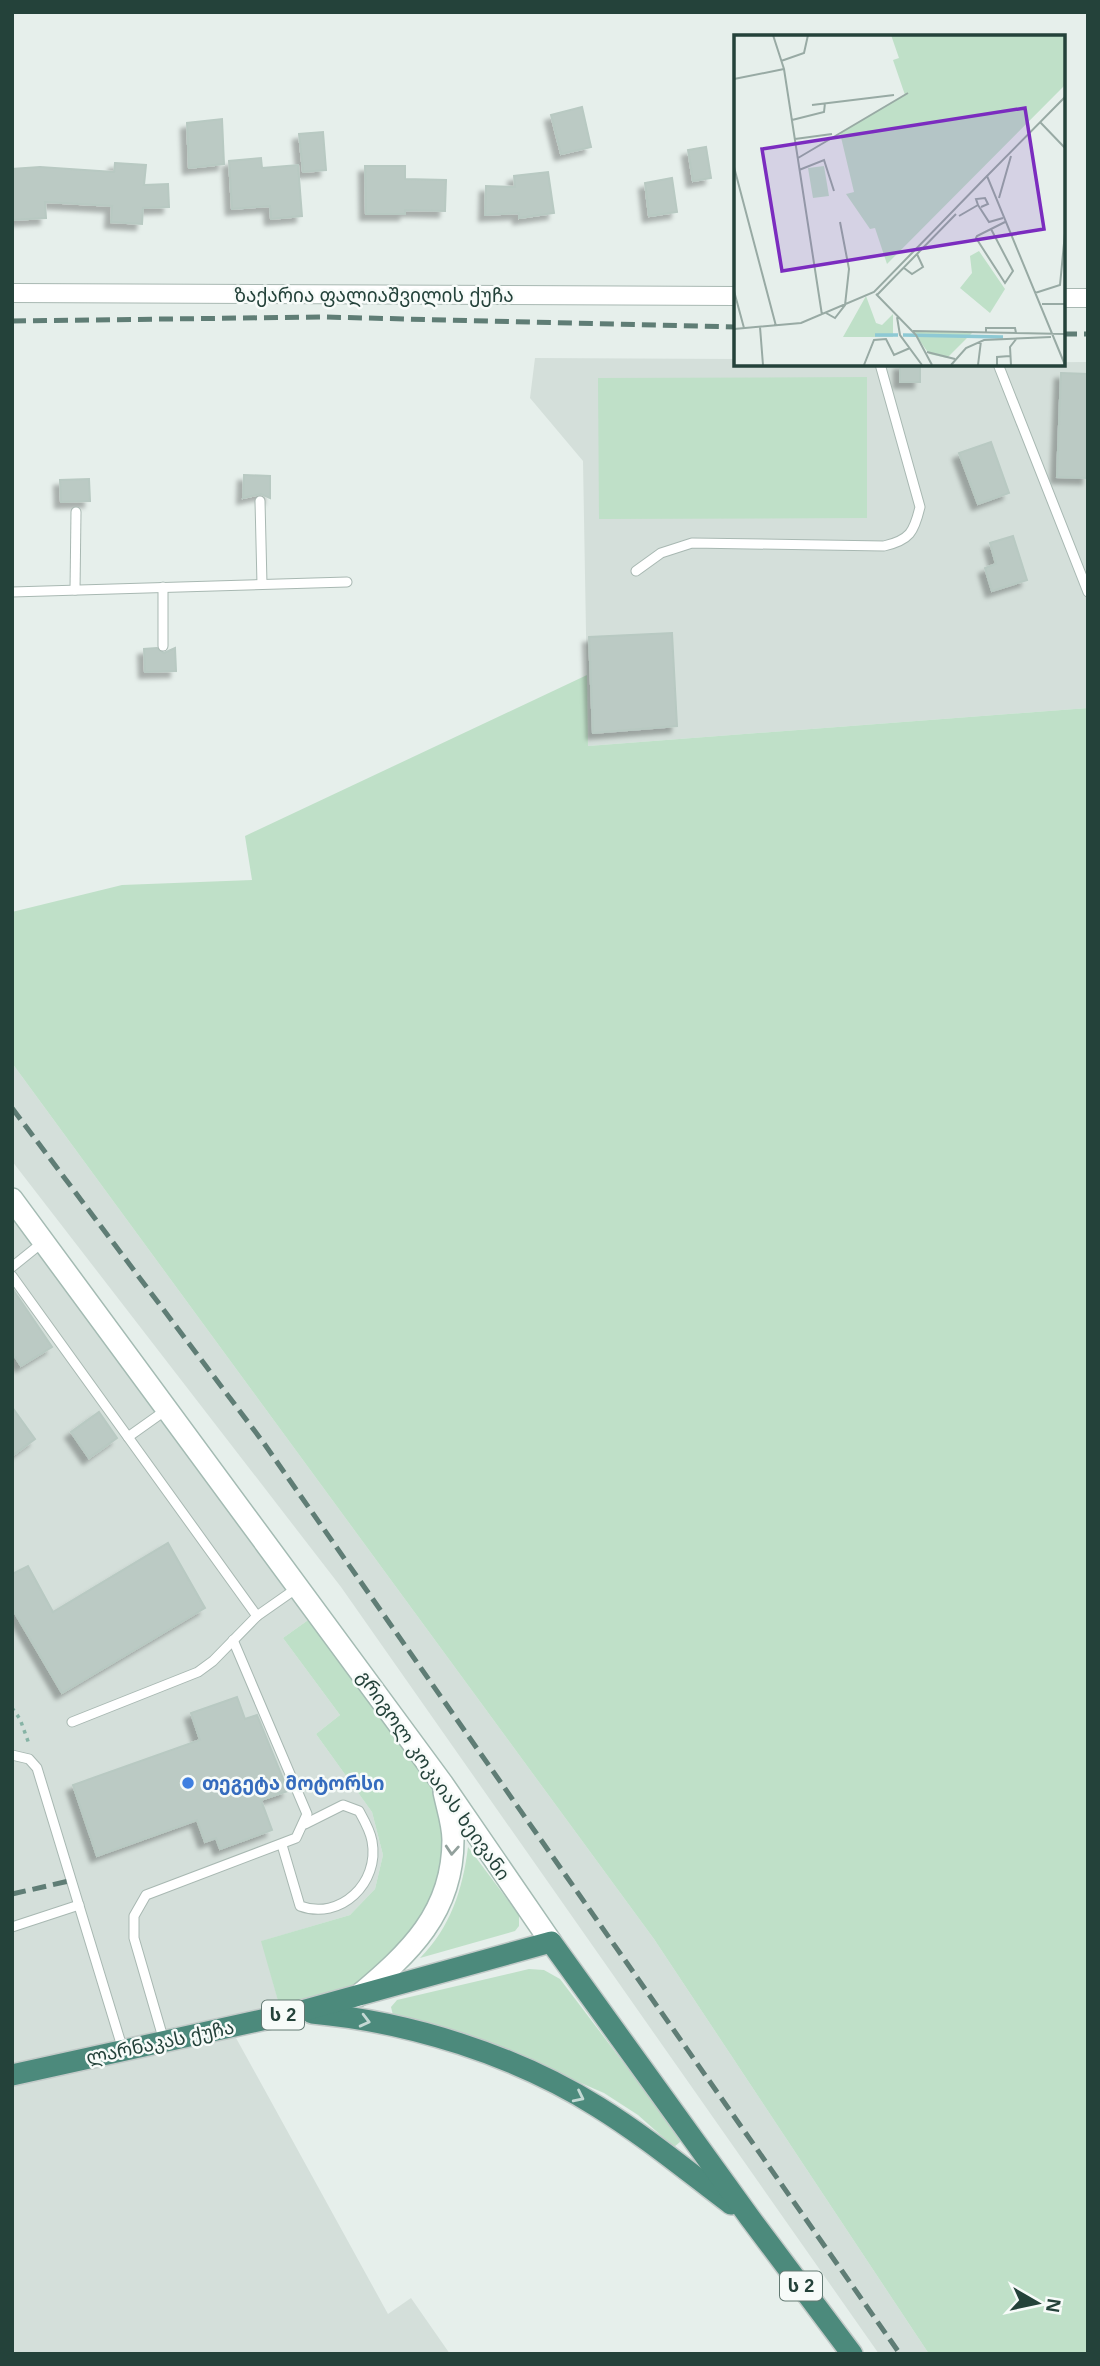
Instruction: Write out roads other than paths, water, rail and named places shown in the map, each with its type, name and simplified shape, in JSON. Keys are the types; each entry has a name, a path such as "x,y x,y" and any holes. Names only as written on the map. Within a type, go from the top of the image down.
{"highway":[{"name":"ლარნაკას ქუჩა","path":"12,2075 298,2012 551,1942"},
{"name":"გრიგოლ კოკაიას ხეივანი","path":"551,1942 750,2218 852,2354"},
{"path":"298,2012 348,2016 481,2050 606,2112 750,2218"}],"main road":[{"name":"გრიგოლ კოკაიას ხეივანი","path":"12,1199 442,1783 551,1942"},
{"path":"358,1996 405,1956 427,1929 438,1907 452,1862 453,1837 442,1783"}],"street":[{"name":"ზაქარია ფალიაშვილის ქუჩა","path":"12,293 734,296"},
{"path":"1065,298 1088,299"}],"lane":[{"path":"636,571 661,553 692,543 884,546 902,542 916,526 920,507 881,366"},
{"path":"999,366 1088,592"},
{"path":"260,502 262,584"},
{"path":"75,590 76,512"},
{"path":"12,592 347,582"},
{"path":"163,587 163,646"},
{"path":"12,1267 44,1241"},
{"path":"12,1276 257,1616"},
{"path":"128,1437 168,1409"},
{"path":"72,1722 198,1672 257,1616 299,1587"},
{"path":"164,2041 134,1938 134,1916 146,1895 296,1838 305,1824 307,1814 233,1640"},
{"path":"12,1755 29,1759 37,1768 123,2050"},
{"path":"282,1844 300,1906 320,1912 342,1905 361,1889 370,1872 373,1855 372,1839 359,1811 342,1805 305,1824"},
{"path":"12,1927 79,1905"}],"railway":[{"path":"12,321 323,317 734,327"},
{"path":"1065,334 1088,334"},
{"path":"12,1108 263,1442 900,2354"},
{"path":"12,1894 69,1881"}],"place":[{"name":"თეგეტა მოტორსი","path":"188,1783"}]}
